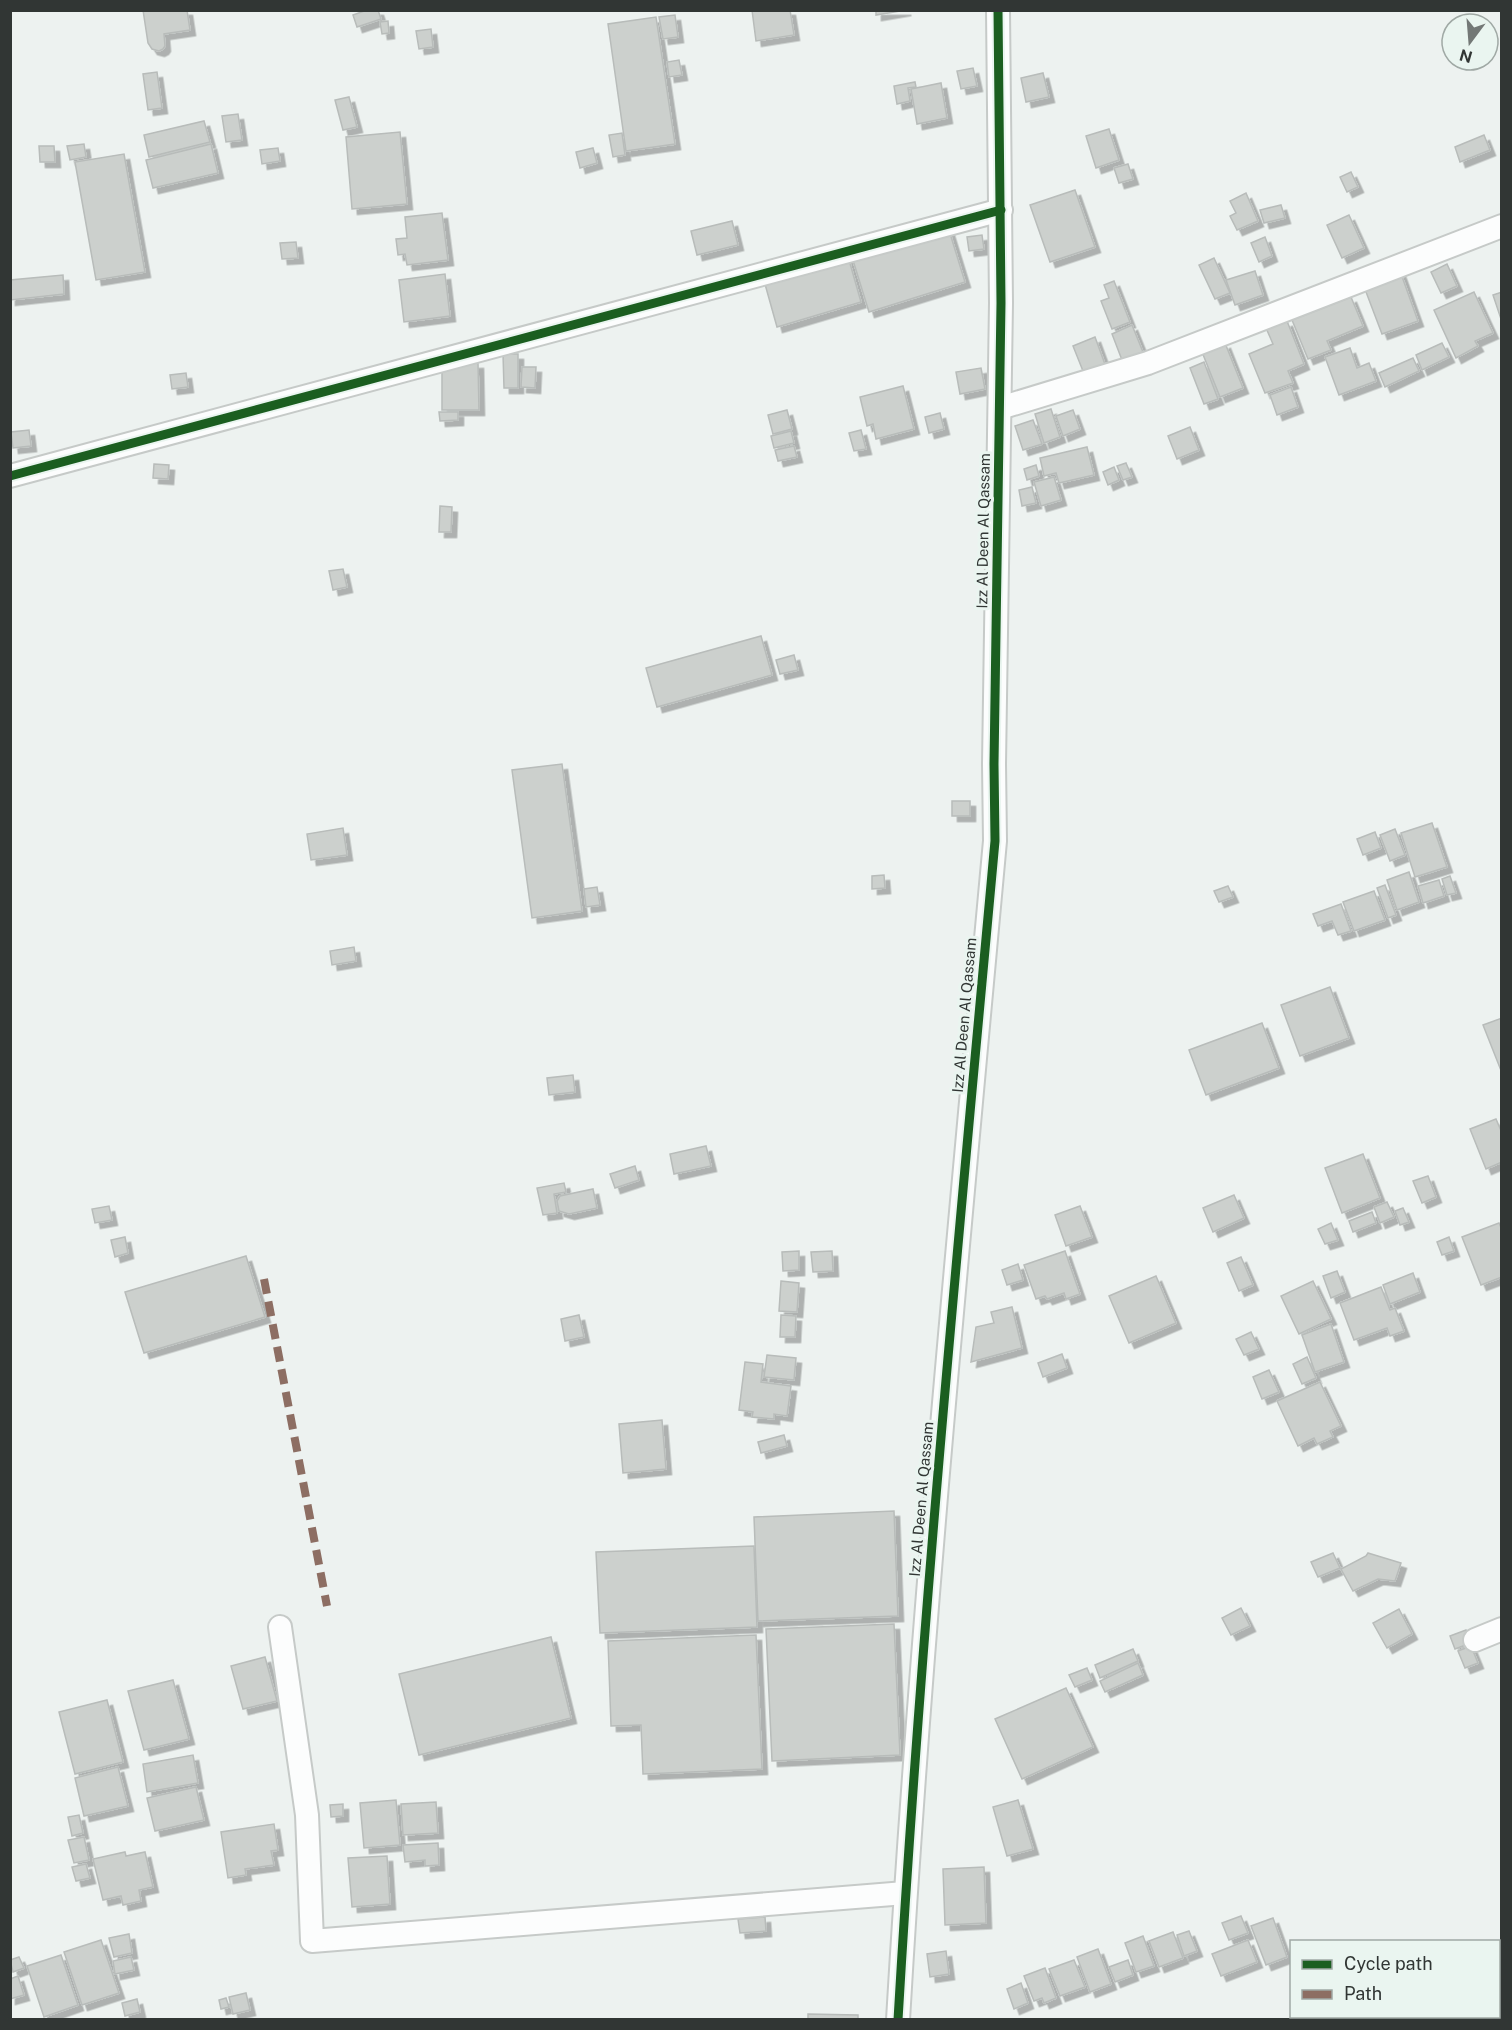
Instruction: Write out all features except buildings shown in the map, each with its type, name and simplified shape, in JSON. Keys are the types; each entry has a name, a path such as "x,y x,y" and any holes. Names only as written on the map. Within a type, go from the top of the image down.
{"street":[{"name":"Izz Al Deen Al Qassam","path":"898,2019 905,1893 942,1430 995,841 1001,210 998,10"},
{"path":"10,476 1001,210"},
{"path":"1000,408 1148,363 1502,226"},
{"path":"280,1627 307,1815 312,1941 905,1893"},
{"path":"1475,1640 1502,1629"}],"marked path":[{"path":"264,1279 327,1606"}],"cycle path":[{"path":"898,2020 929,1577 995,841 994,764 1001,303 998,10"},
{"path":"10,476 1001,210"}]}
